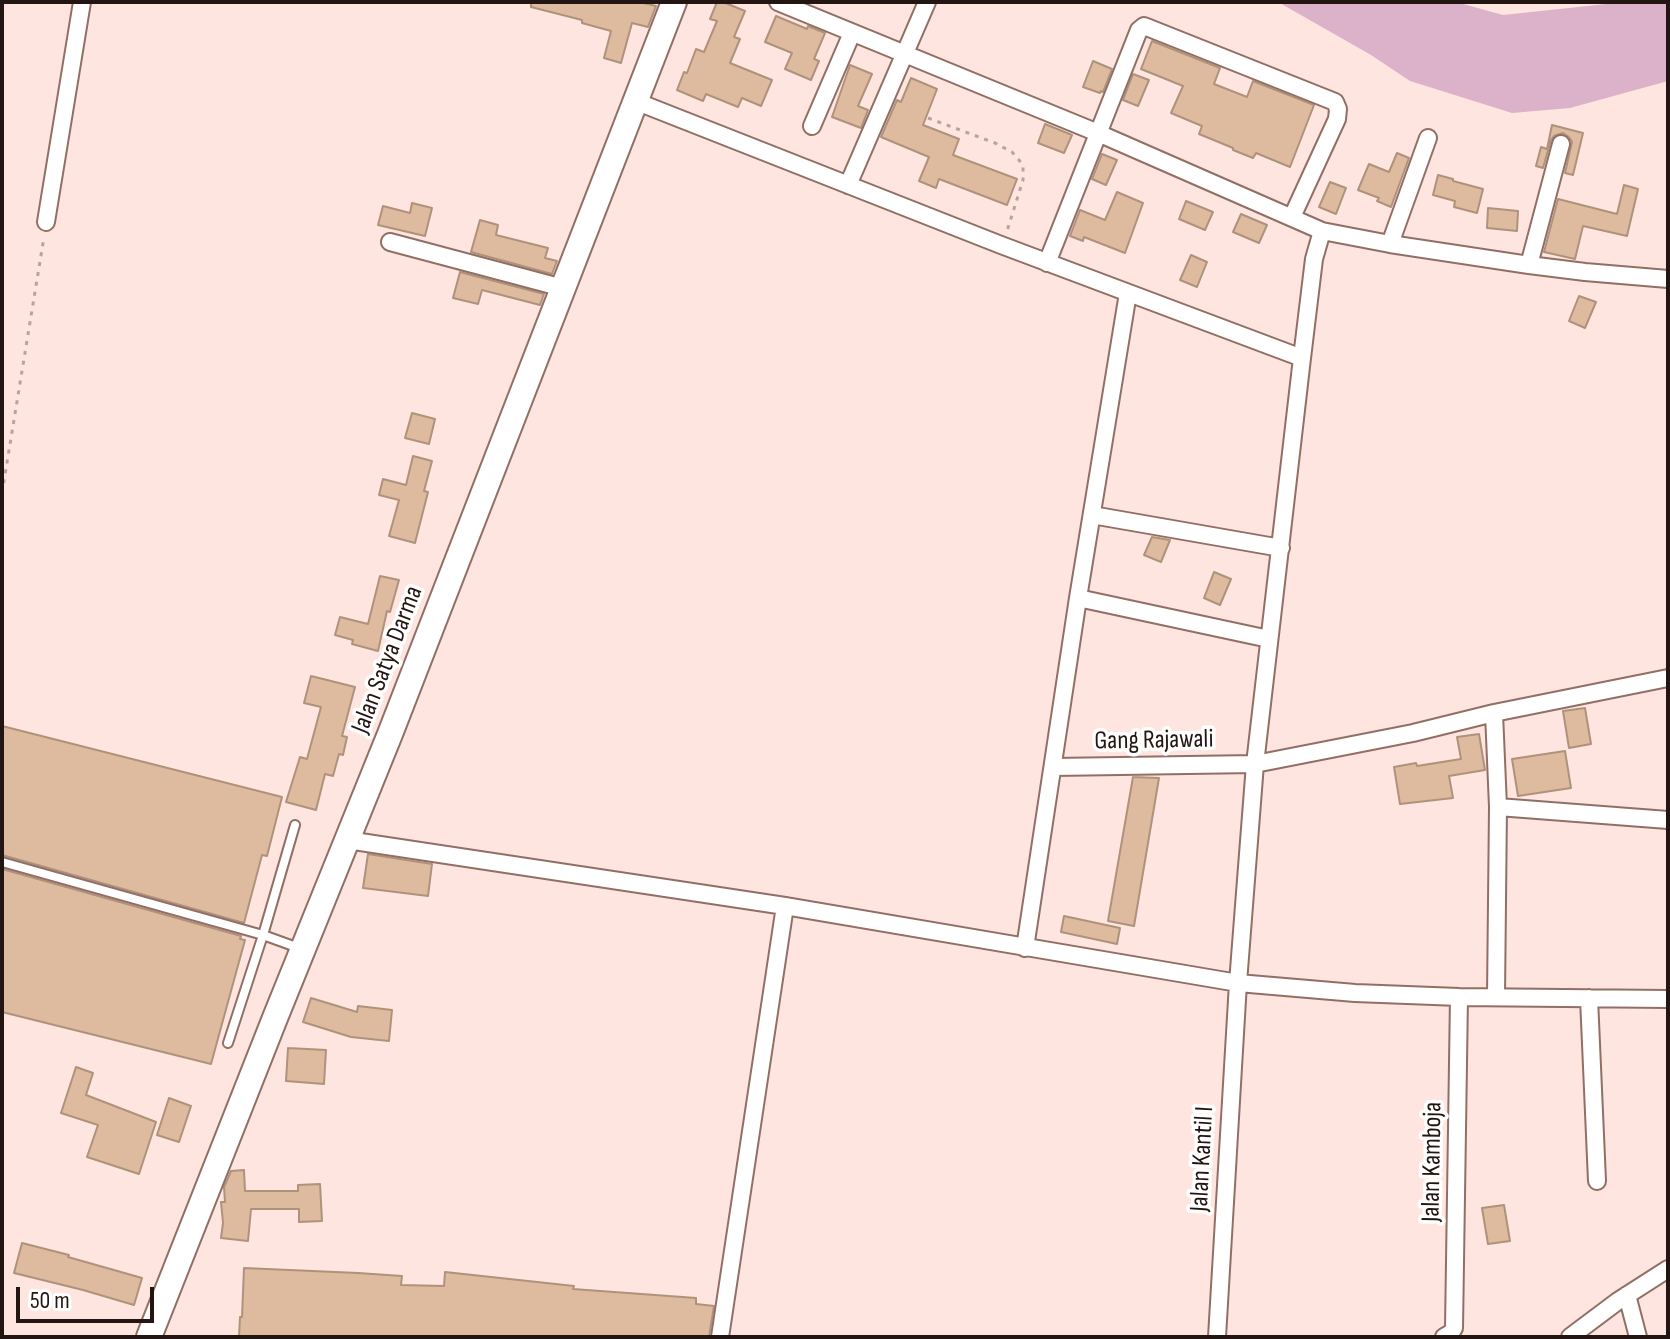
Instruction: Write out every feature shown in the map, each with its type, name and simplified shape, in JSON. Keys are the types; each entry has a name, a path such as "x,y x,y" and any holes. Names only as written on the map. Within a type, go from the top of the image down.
{"main road":[{"name":"Jalan Satya Darma","path":"149,1337 395,720 674,2"}],"street":[{"path":"46,222 82,2"},
{"path":"778,2 1098,133 1322,231 1529,265 1668,279"},
{"path":"848,185 927,2"},
{"path":"1047,263 1139,30 1144,26 1335,102 1337,119 1292,217"},
{"path":"812,126 852,33"},
{"path":"635,101 1047,263 1302,358"},
{"path":"1390,244 1428,138"},
{"path":"1529,265 1561,144"},
{"name":"Jalan Kantil I","path":"1217,1337 1238,983 1255,764 1314,259 1322,231"},
{"path":"390,242 563,288"},
{"path":"1025,948 1128,293"},
{"path":"1092,515 1281,548"},
{"path":"1078,598 1269,639"},
{"name":"Gang Rajawali","path":"1053,767 1255,764 1668,678"},
{"path":"1494,713 1498,807 1496,996"},
{"path":"1498,807 1668,820"},
{"path":"347,840 785,906 1238,983 1355,993 1459,997 1668,999"},
{"path":"720,1337 785,906"},
{"name":"Jalan Kamboja","path":"1449,1332 1459,997"},
{"path":"1589,998 1597,1181"},
{"path":"1570,1337 1668,1269"},
{"path":"1627,1295 1638,1337"}],"lane":[{"path":"228,1043 295,825"},
{"path":"2,862 303,949"}],"path":[{"path":"928,118 995,143 1012,152 1023,166 1017,202 1001,245"},
{"path":"2,493 46,222"}],"shaded area":[{"path":"1278,2 1456,2 1503,15 1625,2 1668,2 1668,81 1570,108 1512,113 1410,81"}],"building":[{"path":"531,2 640,2 656,6 648,27 632,23 621,63 604,58 611,31 531,7"},
{"path":"717,2 745,11 734,37 740,39 730,63 772,80 761,106 742,98 738,107 706,94 703,101 677,90 696,49 704,52 717,21 710,19"},
{"path":"776,16 825,33 814,59 819,61 811,80 785,69 792,53 765,42"},
{"path":"1152,41 1220,68 1214,84 1247,97 1253,81 1314,105 1290,167 1256,153 1253,158 1233,150 1199,134 1202,126 1171,113 1183,86 1141,69"},
{"path":"1093,61 1112,69 1100,93 1083,87"},
{"path":"850,65 872,74 858,106 868,110 861,128 832,117"},
{"path":"1133,74 1149,80 1138,106 1123,100"},
{"path":"911,78 937,89 923,125 959,139 953,155 1017,179 1007,205 939,179 936,188 919,181 929,157 881,137 897,100 901,102"},
{"path":"1045,124 1072,135 1064,153 1038,143"},
{"path":"1552,125 1583,133 1573,175 1565,173 1572,142 1563,133 1551,140 1543,168 1536,166 1541,147 1547,149"},
{"path":"1397,153 1409,158 1391,207 1377,201 1379,198 1358,190 1369,164 1389,172"},
{"path":"1102,154 1117,160 1106,185 1092,179"},
{"path":"1438,175 1483,189 1477,213 1454,207 1455,201 1433,195"},
{"path":"1330,182 1346,188 1336,214 1319,207"},
{"path":"1624,185 1638,189 1627,236 1583,226 1575,259 1544,252 1558,199 1617,214"},
{"path":"1117,192 1143,203 1125,253 1084,237 1083,241 1070,236 1080,210 1105,220"},
{"path":"1186,201 1213,212 1205,230 1179,219"},
{"path":"412,203 432,208 425,236 378,225 383,206 410,213"},
{"path":"1488,208 1518,211 1517,231 1487,228"},
{"path":"1241,214 1267,225 1259,243 1233,232"},
{"path":"480,220 498,225 496,235 548,248 545,258 557,261 552,274 471,252"},
{"path":"1191,255 1207,262 1197,287 1180,280"},
{"path":"460,272 544,294 540,305 482,290 478,304 453,298"},
{"path":"1579,296 1596,302 1585,328 1569,321"},
{"path":"412,413 435,419 429,444 405,438"},
{"path":"413,456 432,461 415,543 389,536 399,500 379,495 383,479 406,485"},
{"path":"1152,537 1170,540 1161,562 1144,555"},
{"path":"1214,572 1231,579 1220,605 1204,598"},
{"path":"380,576 399,580 390,612 387,611 378,651 352,644 353,640 335,635 340,617 368,624"},
{"path":"311,676 355,687 342,736 347,737 343,755 339,754 333,776 325,774 316,810 286,802 300,757 307,759 321,707 304,703"},
{"path":"1585,708 1591,744 1569,748 1563,711"},
{"path":"2,726 282,797 267,856 262,855 244,923 2,855"},
{"path":"1479,734 1485,770 1449,776 1453,798 1400,804 1394,767 1461,759 1457,737"},
{"path":"1565,751 1571,788 1518,796 1512,759"},
{"path":"1133,777 1159,778 1134,926 1108,921"},
{"path":"368,854 432,864 428,896 363,888"},
{"path":"2,869 241,936 240,939 245,940 211,1064 2,1012"},
{"path":"1064,916 1120,928 1117,944 1061,932"},
{"path":"311,998 357,1012 358,1006 392,1010 389,1041 351,1037 303,1022"},
{"path":"288,1048 326,1050 324,1084 286,1081"},
{"path":"76,1067 93,1073 86,1095 156,1122 139,1174 87,1157 98,1125 61,1113"},
{"path":"169,1098 191,1106 179,1142 157,1135"},
{"path":"244,1170 245,1191 298,1191 298,1185 320,1184 322,1221 299,1222 299,1209 251,1209 248,1241 221,1238 224,1187 231,1171"},
{"path":"1504,1205 1510,1241 1488,1244 1482,1208"},
{"path":"22,1243 142,1278 134,1305 14,1273"},
{"path":"244,1268 402,1276 401,1285 444,1286 445,1272 574,1286 573,1289 696,1298 696,1304 714,1306 709,1337 239,1337"}]}
